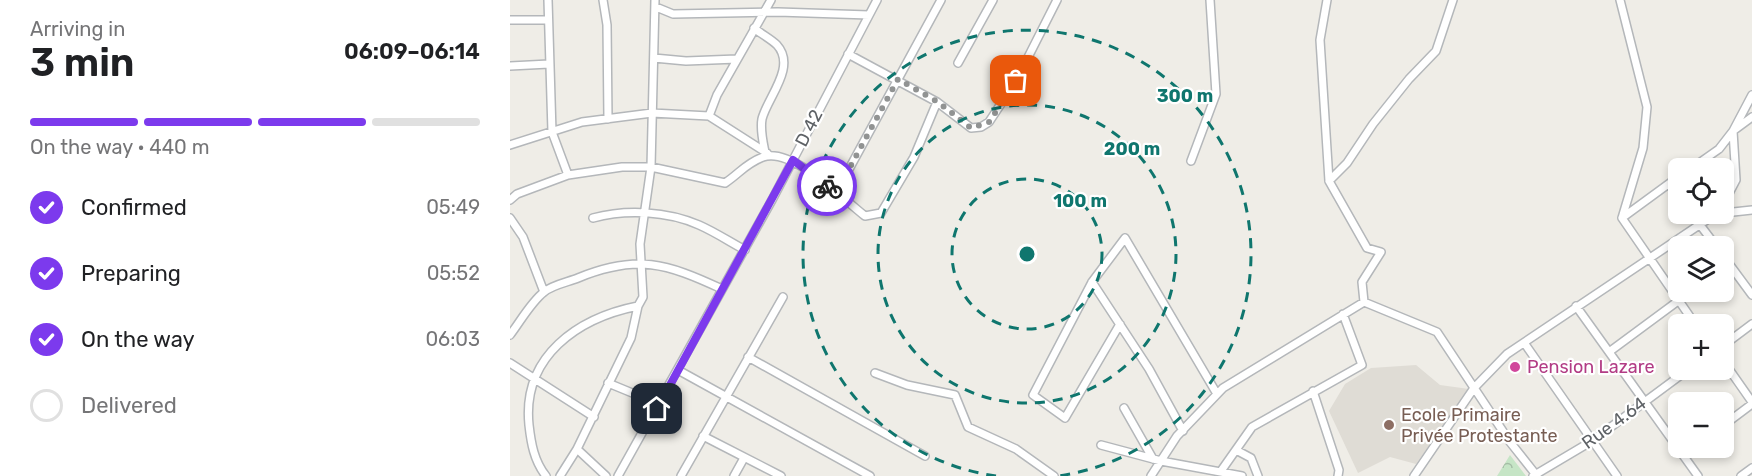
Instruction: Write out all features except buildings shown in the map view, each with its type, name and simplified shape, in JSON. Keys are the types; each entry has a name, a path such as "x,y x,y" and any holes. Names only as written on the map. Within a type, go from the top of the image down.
{"street":[{"path":"548,0 552,132 568,175"},
{"path":"603,0 607,25 608,119"},
{"path":"708,116 771,0"},
{"name":"D 42","path":"618,476 745,250 877,0"},
{"path":"836,193 941,0"},
{"path":"958,63 993,0"},
{"path":"848,54 938,102 971,128 989,122 1016,81 1057,0"},
{"path":"1191,161 1216,94 1210,0"},
{"path":"1327,0 1320,40 1329,181 1367,248 1381,252 1362,282 1364,302"},
{"path":"1329,181 1347,163 1373,123 1409,79 1436,51 1453,0"},
{"path":"1620,0 1647,107 1643,148 1622,218"},
{"path":"655,3 673,14 763,12 869,15"},
{"path":"560,476 594,417 608,382 631,338 638,306 643,297 640,244 651,167 655,3"},
{"path":"510,20 548,20"},
{"path":"754,28 776,44 781,52 783,65 779,82 762,118 768,154"},
{"path":"654,58 686,61 737,59"},
{"path":"510,66 549,64"},
{"path":"1706,158 1719,149 1733,131 1752,95"},
{"path":"510,142 582,122 652,113 708,116 768,154 793,160 865,216 881,213 914,157 938,102"},
{"path":"1733,131 1752,117"},
{"path":"1733,131 1736,180 1734,184"},
{"path":"510,200 517,194 568,175 622,167 651,167 725,183 742,167 768,154"},
{"path":"1622,218 1668,185"},
{"path":"1734,212 1752,210"},
{"path":"593,218 606,214 644,213 699,225 745,250"},
{"path":"510,218 523,237 544,291"},
{"path":"1622,218 1668,287"},
{"path":"1414,476 1474,388 1507,354 1525,344 1576,306 1698,224"},
{"path":"1120,324 1065,418 1033,395 1092,282 1125,238 1217,394"},
{"path":"510,335 544,291 598,270 642,262 683,271 722,289"},
{"path":"1734,271 1752,295"},
{"path":"1092,282 1149,369 1183,430"},
{"path":"681,476 783,297"},
{"path":"1151,476 1157,460 1217,394 1364,302"},
{"path":"1364,302 1437,332 1510,442 1535,475"},
{"path":"1609,352 1678,302 1687,314"},
{"path":"546,476 540,468 530,443 528,415 539,367 561,341 579,326 616,310 638,306"},
{"path":"1576,306 1668,435"},
{"path":"1221,471 1252,428 1362,365 1343,314"},
{"path":"1734,338 1752,324"},
{"path":"1525,344 1617,476"},
{"path":"748,357 925,456"},
{"path":"510,363 594,417"},
{"path":"678,370 870,476"},
{"path":"875,373 907,385 955,395 968,427 1016,449 1054,476"},
{"path":"1734,377 1752,403 1734,416"},
{"name":"Rue 4.64","path":"1535,475 1592,441 1673,380"},
{"path":"608,382 642,397 657,409"},
{"path":"1312,392 1338,476"},
{"path":"1124,408 1157,460"},
{"path":"703,436 781,476"},
{"path":"1101,445 1157,460 1242,476"},
{"path":"577,449 606,476"},
{"path":"1236,450 1251,458 1258,476"},
{"path":"734,476 744,458"},
{"path":"1685,458 1697,476"},
{"path":"1741,476 1752,468"}],"shaded area":[{"name":"Ecole Primaire Privée Protestante","path":"1416,365 1440,385 1469,389 1416,464 1390,457 1358,473 1329,411 1345,384 1371,368"}],"green space":[{"path":"1510,455 1526,476 1497,476"}],"way so far":[{"path":"827,186 836,193 898,79 938,102 971,128 981,127 989,122 1016,81"}],"place":[{"name":"Pension Lazare","path":"1515,367"},
{"name":"Ecole Primaire Privée Protestante","path":"1389,425"}],"route":[{"path":"657,409 793,160 827,186"}]}
